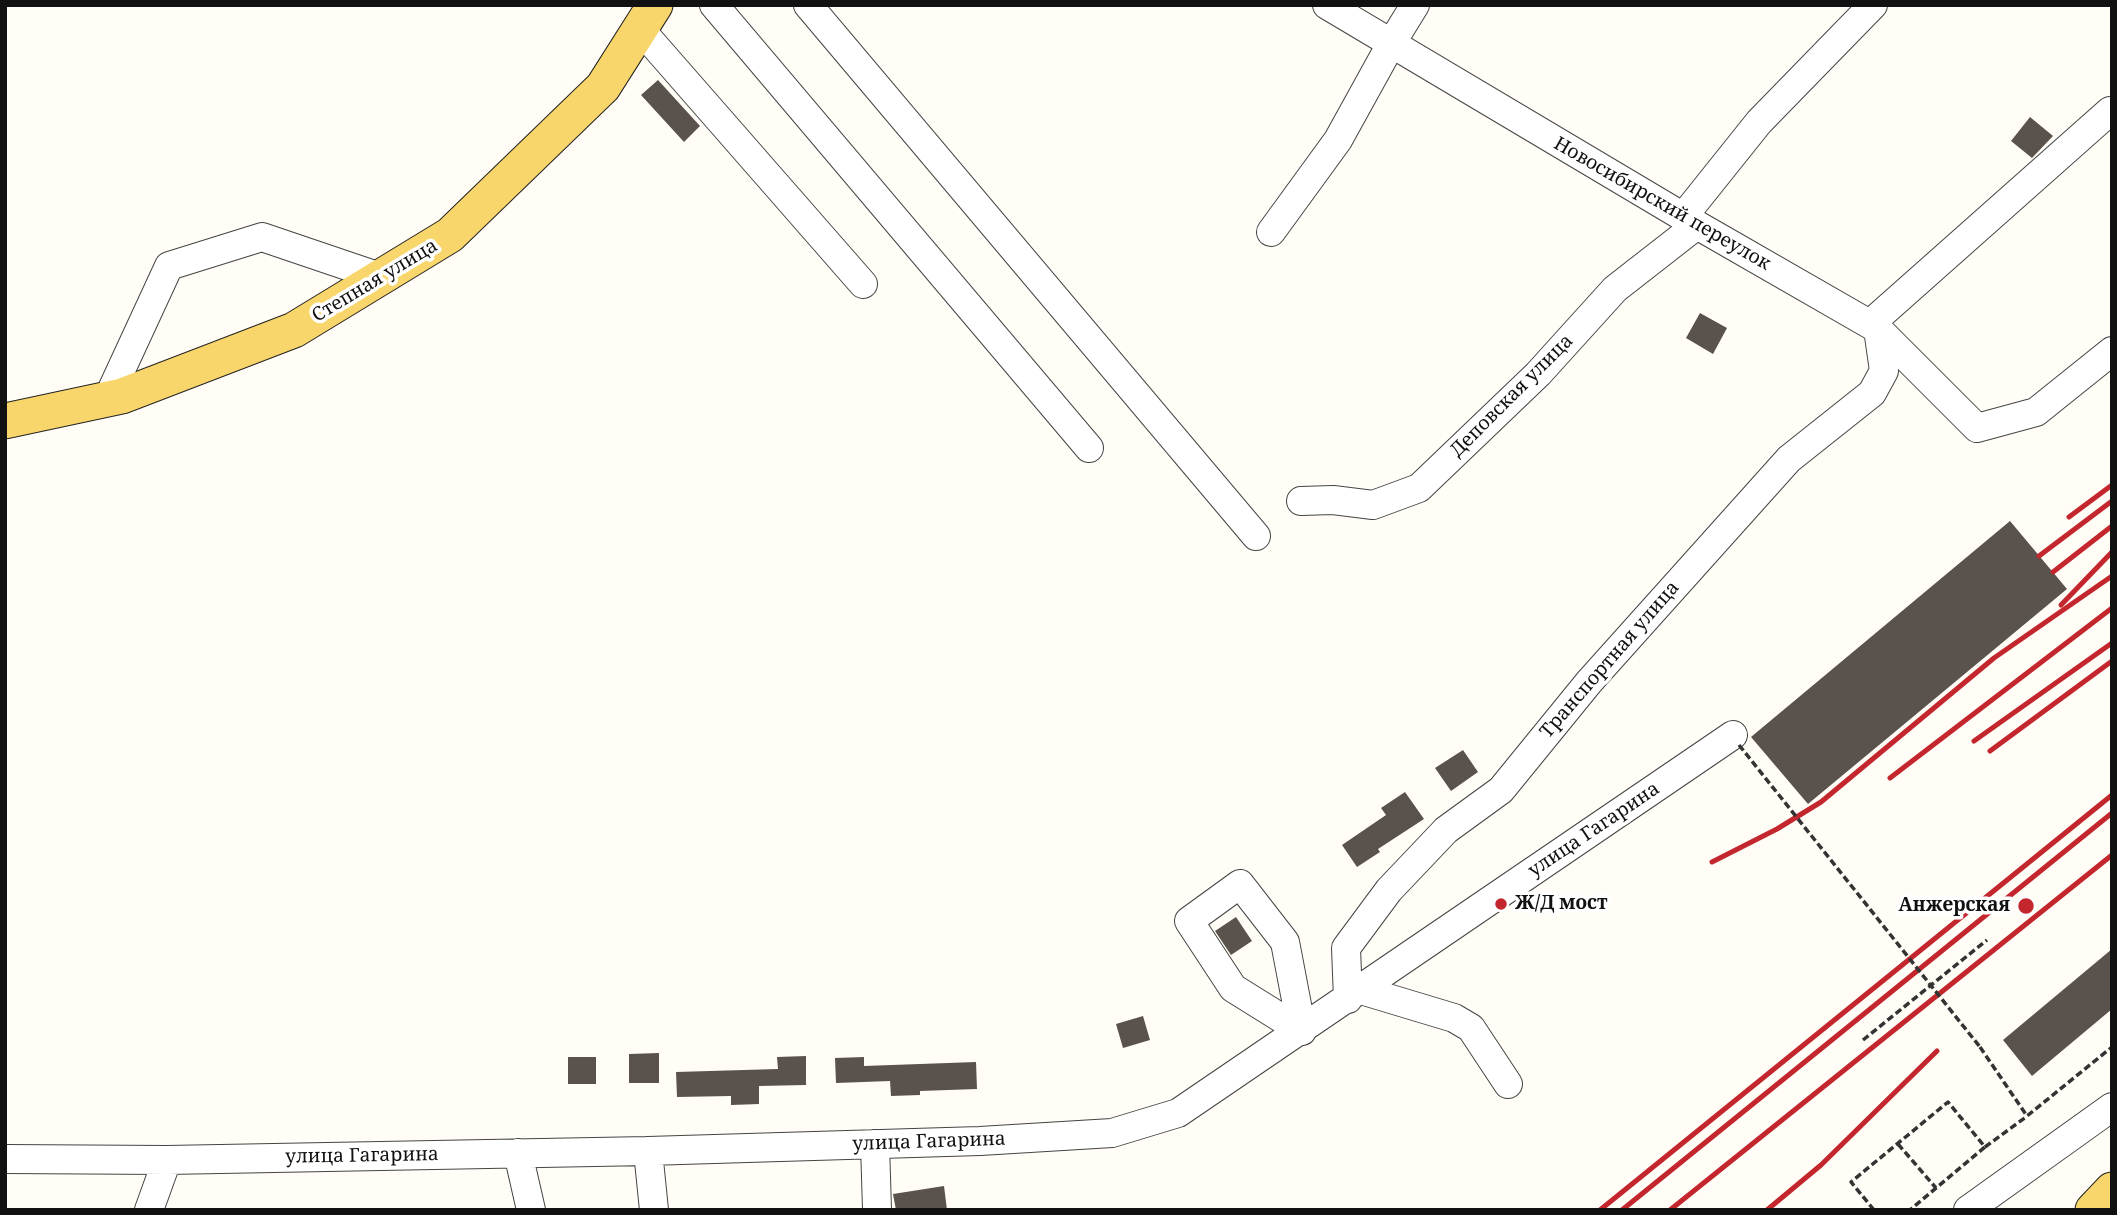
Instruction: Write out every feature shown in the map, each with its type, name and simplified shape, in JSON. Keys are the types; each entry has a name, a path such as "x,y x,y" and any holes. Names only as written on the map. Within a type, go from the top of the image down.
{"main road":[{"name":"Степная улица","path":"5,421 121,396 294,330 450,235 603,87 647,17"},
{"path":"2094,1210 2112,1190"}],"street":[{"path":"713,5 1089,448"},
{"path":"808,5 1256,536"},
{"name":"Новосибирский переулок","path":"1327,5 1690,221 1874,326 1977,428 2036,412 2112,351"},
{"path":"1271,232 1338,140 1415,5"},
{"name":"Деповская улица","path":"1301,501 1333,500 1373,505 1419,488 1538,374 1615,289 1690,221 1759,122 1873,5"},
{"path":"647,17 863,284"},
{"path":"1874,326 2110,111"},
{"path":"108,398 169,266 262,237 380,277"},
{"name":"Транспортная улица","path":"1355,995 1346,948 1389,890 1446,830 1501,790 1589,682 1789,459 1872,393 1884,371 1874,326"},
{"name":"улица Гагарина","path":"5,1159 167,1160 648,1151 1112,1133 1178,1113 1736,740"},
{"path":"1240,884 1285,942 1302,1031 1233,988 1189,921 1240,884"},
{"path":"1355,995 1454,1018 1471,1028 1508,1084"},
{"path":"1968,1210 2112,1107"},
{"path":"875,1144 877,1210"},
{"path":"648,1151 654,1210"},
{"path":"518,1153 531,1210"},
{"path":"149,1210 167,1160"}],"path":[{"path":"1736,740 1980,1047 2027,1116"},
{"path":"1863,1040 1987,940"},
{"path":"1910,1210 2112,1047"},
{"path":"1874,1210 1851,1182 1948,1102 1986,1147"},
{"path":"1898,1143 1936,1188"}],"building":[{"path":"658,80 700,126 684,142 641,95"},
{"path":"2030,117 2053,136 2032,158 2011,141"},
{"path":"1700,313 1727,328 1713,354 1686,338"},
{"path":"2010,521 2067,589 1808,804 1751,737"},
{"path":"1463,750 1478,772 1451,791 1435,768"},
{"path":"1405,792 1424,819 1378,849 1380,852 1357,867 1342,845 1386,815 1381,808"},
{"path":"1236,917 1252,941 1231,955 1215,931"},
{"path":"2112,949 2112,1009 2032,1076 2003,1040"},
{"path":"1143,1016 1150,1040 1123,1048 1116,1024"},
{"path":"659,1053 659,1083 629,1083 629,1054"},
{"path":"806,1056 806,1085 759,1086 759,1104 731,1105 731,1096 677,1097 676,1072 778,1069 777,1057"},
{"path":"568,1057 596,1057 596,1084 568,1084"},
{"path":"864,1057 864,1066 976,1062 977,1089 920,1091 920,1095 891,1096 890,1081 836,1083 835,1058"},
{"path":"944,1186 947,1210 896,1210 893,1194"}],"railway":[{"path":"2069,517 2112,485"},
{"path":"2039,556 2112,501"},
{"path":"2053,572 2112,526"},
{"path":"2061,605 2112,552"},
{"path":"1712,862 1777,829 1821,802 1994,658 2112,576"},
{"path":"1890,778 2112,608"},
{"path":"1974,741 2112,643"},
{"path":"1990,751 2112,661"},
{"path":"1600,1210 2112,795"},
{"path":"1622,1210 2112,813"},
{"path":"1670,1210 2112,855"},
{"path":"1767,1210 1821,1165 1937,1051"}],"place":[{"name":"Ж/Д мост","path":"1501,904"},
{"name":"Анжерская","path":"2026,906"}]}
